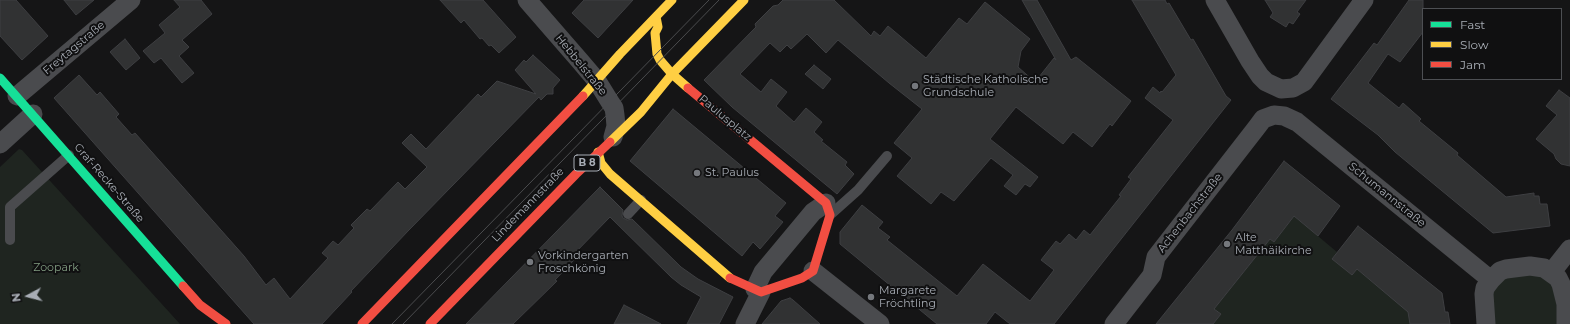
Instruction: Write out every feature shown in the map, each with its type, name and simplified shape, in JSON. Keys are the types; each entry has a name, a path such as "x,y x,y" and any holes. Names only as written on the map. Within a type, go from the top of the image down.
{"street":[{"name":"Freytagstraße","path":"17,96 131,0"},
{"name":"Hebbelstraße","path":"527,0 597,81 614,108 616,126 613,137"},
{"path":"362,324 597,81 620,54 672,0"},
{"name":"Lindemannstraße","path":"430,324 598,152 641,112 672,74 744,0"},
{"path":"1215,0 1260,76 1273,86 1281,89 1293,88 1304,82 1364,0"},
{"name":"Paulusplatz","path":"656,17 658,27 655,33 657,54 672,74 828,209"},
{"name":"Graf-Recke-Straße","path":"0,78 200,305 226,324"},
{"path":"0,144 33,114"},
{"name":"Schumannstraße","path":"1280,115 1297,122 1490,280"},
{"name":"Achenbachstraße","path":"1114,324 1152,275 1156,257 1263,119 1269,116 1280,115"},
{"path":"598,152 601,162 610,174 728,276 758,291 802,278 813,271 828,209 812,212 763,272 758,291 745,324"},
{"path":"1551,272 1570,249"},
{"path":"1486,324 1484,294 1485,288 1490,280 1500,271 1521,267 1538,266 1551,272 1558,278 1561,284 1566,304 1566,324"},
{"path":"813,271 880,324"},
{"name":"Graf-Recke-Straße","path":"200,305 207,324"}],"lane":[{"path":"10,240 10,207 69,155"},
{"path":"828,209 858,190 887,156"},
{"path":"628,214 641,200"}],"green space":[{"name":"Zoopark","path":"19,149 22,150 180,324 0,324 0,167"},
{"path":"1294,216 1337,252 1332,259 1352,275 1357,269 1397,302 1411,307 1410,324 1213,324 1221,314 1214,309 1270,239 1274,242"},
{"path":"1504,271 1554,276 1565,324 1487,324 1487,287"}],"building":[{"path":"0,0 16,0 48,36 22,60 0,36"},
{"path":"64,0 94,0 76,15"},
{"path":"174,0 201,0 212,14 182,40 189,47 179,56 194,73 182,83 161,58 154,63 143,51 165,33 159,25 180,7"},
{"path":"440,0 483,0 516,37 499,53 491,45 489,46 482,38 480,39 464,20 461,23"},
{"path":"584,0 633,0 598,38 572,13"},
{"path":"783,0 834,0 871,36 874,31 880,36 888,26 926,58 959,18 967,24 985,2 1030,39 1021,51 1018,67 1035,82 1054,58 1056,60 1022,0 1037,0 1071,60 1076,57 1131,101 1112,126 1110,124 1092,147 1073,132 1063,144 1016,107 990,139 1038,177 1030,187 1025,184 1016,195 1004,186 1013,175 991,158 954,201 941,192 931,204 897,176 912,158 894,143 922,109 838,40 826,53 807,34 791,49 787,45 780,52 770,43 740,74 761,92 771,79 787,92 776,106 794,122 806,108 822,122 814,132 823,140 821,141 847,162 845,165 854,174 837,194 732,107 704,80 756,27 755,24 773,6 778,5"},
{"path":"1132,0 1165,0 1167,4 1169,3 1191,40 1193,39 1226,96 1231,100 1054,324 1010,324 995,312 986,324 937,324 840,244 840,232 862,205 883,222 878,228 890,237 887,240 957,296 983,264 1030,301 1054,270 1041,260 1056,241 1060,244 1069,234 1076,240 1084,230 1090,235 1121,196 1119,195 1131,179 1128,177 1173,120 1145,98 1153,87 1160,93 1161,91 1162,92 1176,75"},
{"path":"1265,0 1306,0 1297,12 1300,14 1293,24 1289,22 1286,27 1270,17 1273,13"},
{"path":"1409,0 1423,0 1422,33 1400,62 1388,54 1368,83 1399,108 1403,103 1421,119 1419,121 1458,153 1457,155 1506,197 1534,193 1534,196 1539,196 1540,204 1547,204 1550,226 1493,233 1395,152 1378,135 1331,99 1374,43 1377,45"},
{"path":"125,39 140,58 126,70 110,52"},
{"path":"533,55 560,80 553,88 553,94 547,94 541,100 539,97 409,230 322,324 254,324 54,98 79,75 97,95 100,92 119,114 116,117 132,135 135,133 244,256 266,285 274,278 290,299 328,258 322,253 333,241 338,245 354,228 351,225 367,209 370,211 398,182 405,189 427,167 402,143 411,134 426,149 478,94 481,97 497,81 536,94 515,70 524,60 526,62"},
{"path":"814,65 831,79 823,89 805,74"},
{"path":"1559,90 1570,98 1570,166 1561,164 1556,159 1554,154 1536,139 1557,115 1546,106"},
{"name":"St. Paulus","path":"673,109 786,203 775,216 783,222 760,249 753,242 742,256 630,161"},
{"path":"1284,161 1340,206 1318,236 1294,216 1274,242 1270,239 1214,309 1221,314 1213,324 1156,324 1232,230"},
{"path":"600,187 623,210 623,218 627,220 632,219 681,267 698,279 733,297 719,324 687,324 701,297 671,277 610,217 572,256 575,259 555,280 557,281 513,324 466,324"},
{"path":"1358,226 1442,293 1445,312 1448,312 1450,324 1410,324 1408,312 1357,269 1352,275 1332,259"},
{"path":"790,298 820,324 762,324 781,301"},
{"path":"624,305 661,324 614,324"}],"tram line":[{"path":"392,324 709,0"},
{"path":"403,324 719,0"}],"traffic: fast":[{"path":"0,78 183,286"}],"traffic: slow":[{"path":"583,96 620,54 672,0"},
{"path":"610,142 641,112 672,74 744,0"},
{"path":"656,17 658,27 655,33 657,54 672,74 688,88"},
{"path":"598,152 601,163 610,174 730,278"}],"traffic: jam":[{"path":"688,88 826,203 830,215 813,271 802,278 761,292 730,278"},
{"path":"362,324 583,96"},
{"path":"430,324 576,174 610,142"},
{"path":"183,286 200,305 226,324"}],"place":[{"name":"Städtische Katholische Grundschule","path":"915,86"},
{"name":"St. Paulus","path":"697,173"},
{"name":"Alte Matthäikirche","path":"1227,244"},
{"name":"Vorkindergarten Froschkönig","path":"530,262"},
{"name":"Margarete Fröchtling","path":"871,297"}]}
